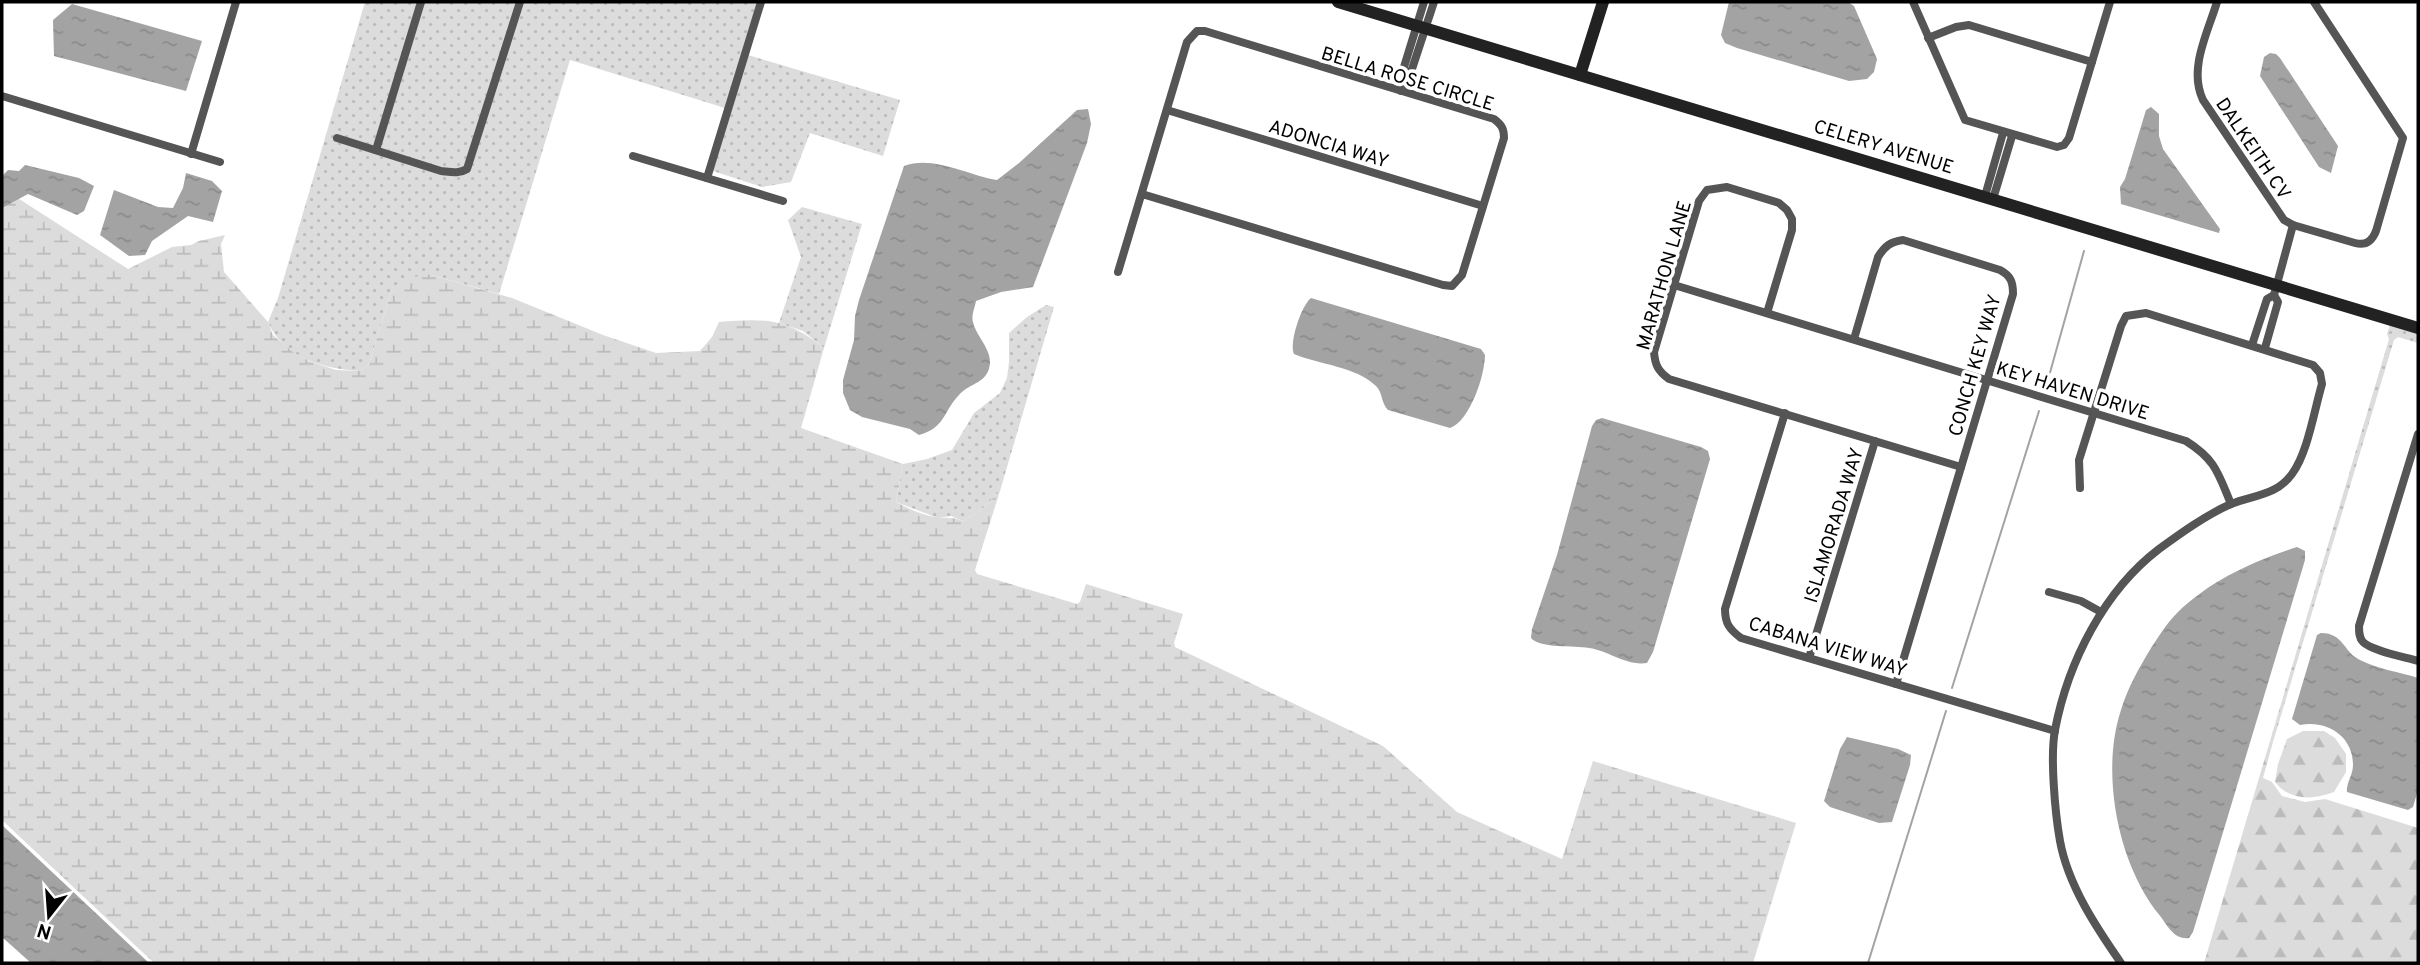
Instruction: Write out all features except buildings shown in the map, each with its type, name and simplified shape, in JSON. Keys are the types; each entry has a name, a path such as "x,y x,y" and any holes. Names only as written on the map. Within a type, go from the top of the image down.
{"main road":[{"name":"CELERY AVENUE","path":"1338,2 1989,197 2275,290 2418,328"},
{"path":"1580,75 1603,2"}],"street":[{"path":"191,154 236,2"},
{"path":"376,150 421,2"},
{"path":"337,138 441,170 462,172 467,169 520,2"},
{"path":"707,177 761,2"},
{"path":"1401,91 1405,78 1412,69 1424,2"},
{"path":"1421,27 1434,2"},
{"path":"1913,2 1965,120 2049,147 2064,145 2069,138 2110,2"},
{"name":"DALKEITH CV","path":"2217,2 2197,67 2200,94 2278,212 2293,225"},
{"path":"2252,345 2267,299 2275,290 2293,225 2359,244 2369,242 2376,231 2403,144 2400,131 2314,2"},
{"path":"1928,38 1969,25 2092,62"},
{"name":"BELLA ROSE CIRCLE","path":"1118,272 1187,42 1198,31 1494,119 1504,130 1504,138 1462,275 1452,286 1142,194"},
{"path":"2,96 220,162"},
{"name":"ADONCIA WAY","path":"1167,110 1483,206"},
{"path":"1989,197 2007,134"},
{"path":"633,156 783,201"},
{"name":"MARATHON LANE","path":"1767,313 1792,230 1792,219 1779,203 1727,187 1707,190 1699,201 1654,352 1655,363 1661,373 1669,379 1961,467"},
{"name":"CONCH KEY WAY","path":"1854,340 1878,257 1884,247 1893,241 1903,240 2000,270 2008,274 2013,282 2013,294 1896,684"},
{"name":"KEY HAVEN DRIVE","path":"1674,285 2186,441 2204,453 2216,467 2231,504"},
{"path":"2264,348 2278,302 2275,290"},
{"path":"2080,488 2079,460 2126,316 2146,313 2264,348 2313,365 2320,373 2322,384 2302,454 2292,475 2266,495 2231,504 2157,551 2130,577 2101,612 2074,665 2055,731 2054,788 2060,842 2076,889 2099,932 2121,963"},
{"name":"CABANA VIEW WAY","path":"1785,414 1725,609 1725,620 1731,631 1741,638 2055,731"},
{"path":"2418,434 2359,626 2359,635 2371,647 2418,661"},
{"name":"ISLAMORADA WAY","path":"1809,658 1875,440"},
{"path":"2049,592 2081,601 2101,612"}],"green space":[{"path":"365,2 757,2 725,108 570,60 499,294 428,274 391,292 369,364 361,371 334,368 307,360 284,345 268,322 278,298"},
{"path":"748,55 900,100 883,156 810,133 791,182 762,187 713,171"},
{"path":"13,195 128,269 172,247 191,245 225,235 221,244 224,272 268,322 273,335 309,361 336,370 361,371 369,364 391,292 410,278 428,274 512,298 656,353 700,351 712,337 719,322 750,320 787,326 824,348 801,428 903,464 896,502 925,515 963,521 981,510 1000,491 975,570 977,574 1077,604 1086,584 1183,614 1175,647 1383,746 1457,812 1562,859 1593,761 1796,823 1753,963 154,963 2,820 2,201"},
{"path":"802,207 862,224 824,348 803,331 779,323 801,257 788,220"},
{"path":"1046,305 1054,307 1000,491 981,510 963,521 951,516 938,518 896,502 903,464 952,450 974,413 1000,393 1007,378 1009,333"},
{"path":"2390,324 2418,332 2418,343 2398,337 2394,340 2273,742 2270,741 2389,339 2387,334"},
{"path":"2303,731 2324,731 2335,738 2346,754 2346,772 2334,792 2310,797 2294,796 2275,782 2287,739"},
{"path":"2270,741 2273,742 2263,778 2272,782 2282,796 2305,802 2325,799 2418,828 2418,963 2204,963"}],"water":[{"path":"1729,2 1848,2 1854,6 1877,59 1874,72 1867,79 1849,81 1725,43 1721,35"},
{"path":"72,4 202,41 186,91 54,56 53,20"},
{"path":"2270,53 2280,58 2338,146 2331,173 2319,167 2260,76 2264,57"},
{"path":"2151,107 2159,114 2159,136 2163,149 2220,229 2219,233 2121,204 2120,187 2125,179 2146,110"},
{"path":"1088,109 1091,124 1087,143 1033,287 1001,292 976,301 973,320 990,362 983,379 959,395 939,424 919,435 910,429 862,417 850,410 843,393 843,380 854,340 855,316 904,166 915,163 938,164 997,180 1077,110"},
{"path":"25,165 79,178 94,186 84,211 77,215 28,194 2,208 2,176 8,170 19,171"},
{"path":"186,173 212,181 222,191 213,222 188,216 152,241 145,255 129,256 100,235 114,190 158,207 173,208 183,188"},
{"path":"1311,298 1481,349 1485,355 1482,374 1475,396 1464,416 1450,428 1388,410 1378,389 1368,379 1348,370 1294,354 1293,342 1297,325"},
{"path":"1602,418 1701,447 1708,451 1710,459 1653,652 1647,663 1632,662 1589,648 1542,644 1531,638 1592,426 1596,420"},
{"path":"2297,547 2305,551 2305,560 2193,932 2189,938 2180,937 2169,929 2146,896 2124,846 2113,790 2112,762 2121,710 2142,663 2177,613 2204,591 2233,573"},
{"path":"2321,633 2335,636 2355,657 2367,663 2418,678 2418,790 2413,807 2408,810 2347,792 2353,765 2349,746 2343,738 2329,728 2300,725 2292,719 2317,635"},
{"path":"1847,737 1898,749 1911,755 1892,822 1879,823 1830,807 1824,801 1840,749"},
{"path":"2,825 149,963 31,963 2,937"}],"waterway":[{"path":"2046,387 2084,251"},
{"path":"1952,688 2039,411"},
{"path":"1868,963 1946,711"}]}
